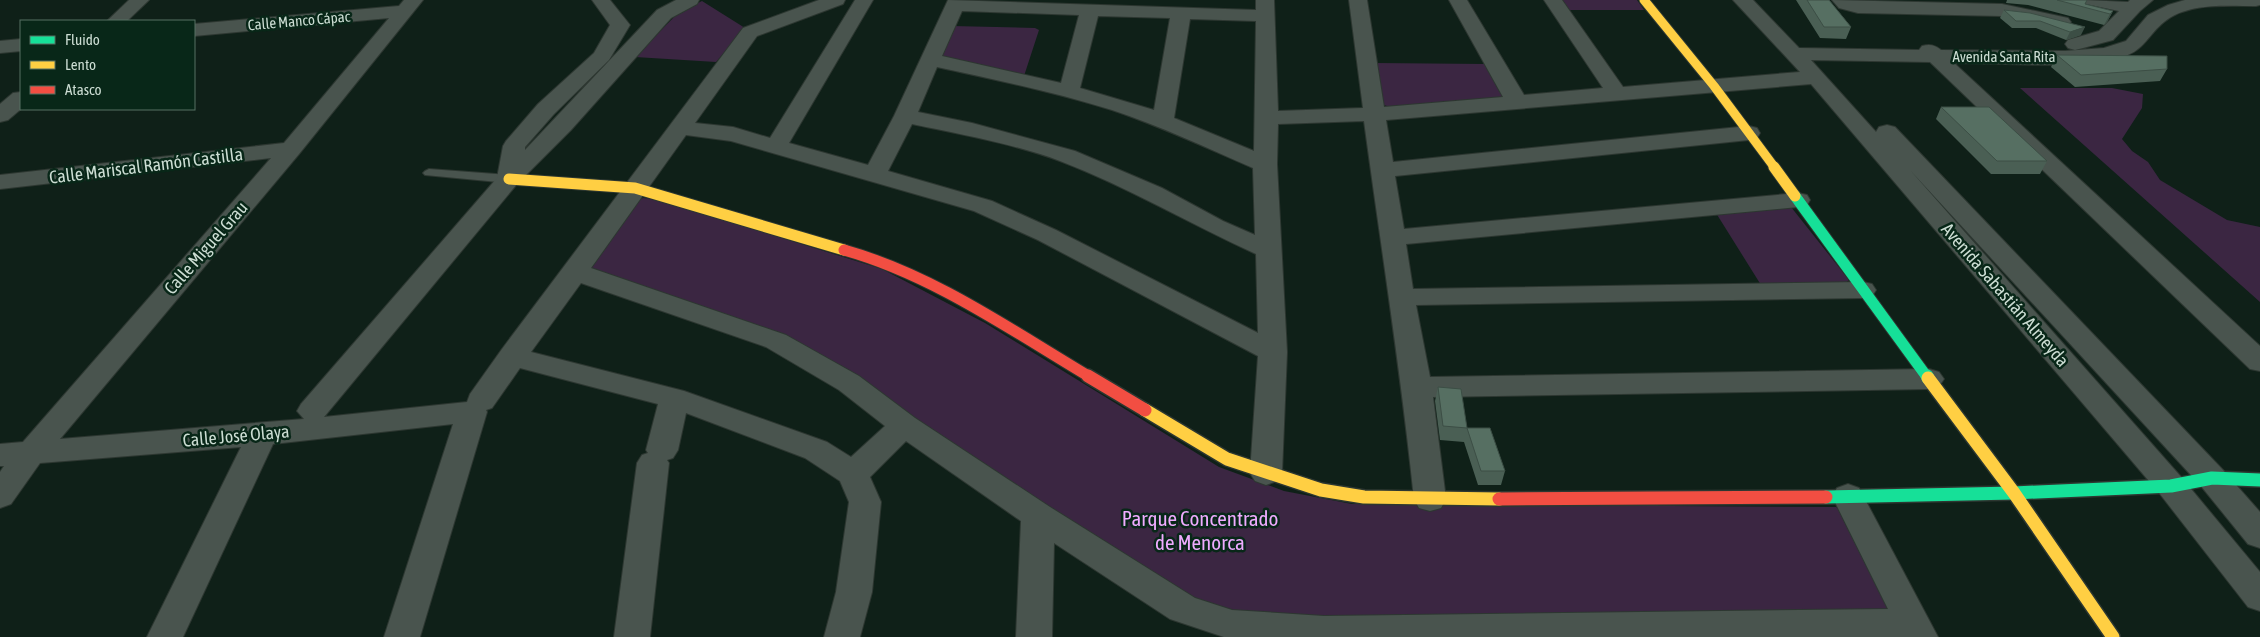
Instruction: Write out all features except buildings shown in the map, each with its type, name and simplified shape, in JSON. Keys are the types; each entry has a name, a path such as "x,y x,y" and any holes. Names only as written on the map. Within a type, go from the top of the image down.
{"street":[{"path":"117,20 140,0"},
{"path":"509,179 514,146 546,109 602,56 620,25 601,0"},
{"path":"312,412 509,179 563,124 664,14 690,0"},
{"path":"402,637 477,406 512,356 576,272 635,188 750,32 837,0 862,4 776,146"},
{"path":"1358,0 1392,238 1417,387 1430,499"},
{"path":"1458,0 1517,102"},
{"path":"1553,0 1617,94"},
{"path":"1644,0 1714,86 1749,133 2014,493 2114,637"},
{"name":"Avenida Sabastián Almeyda","path":"1742,0 1803,55 2212,478 2260,536"},
{"name":"Avenida Sabastián Almeyda","path":"1763,0 1803,55 2171,486 2260,596"},
{"path":"1841,0 1846,4 1858,7 1919,4 1998,5 2109,34 2135,43 2150,23 2163,13 2177,6 2219,0 2256,0"},
{"path":"2093,0 2137,4"},
{"path":"875,174 932,60 956,2 1181,13 1265,8 1267,118 1265,164 1273,352 1266,473"},
{"path":"2109,34 2137,4"},
{"name":"Calle Manco Cápac","path":"195,30 409,6"},
{"name":"Calle Miguel Grau","path":"0,496 30,454 291,149 409,6"},
{"path":"1069,91 1090,10"},
{"path":"1163,121 1181,13"},
{"name":"Avenida Santa Rita","path":"1267,118 1375,114 1714,86 1803,55 2028,49 2088,42 2109,34"},
{"name":"Avenida Santa Rita","path":"1930,52 2101,55 2126,48 2135,43"},
{"path":"0,47 20,45"},
{"path":"1930,52 2260,362"},
{"path":"932,60 1069,91 1163,121 1265,164"},
{"path":"0,115 20,99"},
{"path":"905,116 972,130 1067,156 1154,193 1214,226 1270,251"},
{"path":"680,128 733,134 983,206 1047,235 1273,352"},
{"path":"1383,170 1749,133"},
{"name":"Calle Mariscal Ramón Castilla","path":"0,182 291,149"},
{"path":"509,179 635,188 865,256 929,282 1227,459 1320,490 1364,496 1430,499 1848,496 2014,493 2171,486 2212,478 2260,480"},
{"path":"1392,238 1798,200"},
{"path":"576,272 776,340 849,383 904,425 1038,516 1183,609 1232,625 1324,631 1916,630 1848,496"},
{"path":"1401,297 1863,290"},
{"path":"512,356 540,365 674,398 816,450 853,474 865,502 854,592 842,637"},
{"path":"1417,387 1929,379"},
{"path":"632,637 658,456 674,398"},
{"name":"Calle José Olaya","path":"0,455 262,434 477,406"},
{"path":"853,474 904,425"},
{"path":"165,637 262,434"},
{"path":"1034,637 1038,516"}],"lane":[{"path":"429,173 509,179"}],"green space":[{"path":"1558,0 1637,0 1644,10 1565,10"},
{"path":"702,1 745,28 716,62 635,57 678,13"},
{"path":"952,26 1035,28 1039,30 1024,76 943,58 938,54"},
{"path":"1375,63 1486,64 1504,97 1393,108 1381,104"},
{"path":"2020,88 2112,88 2143,94 2142,108 2122,139 2132,151 2148,162 2160,180 2227,220 2260,227 2260,302"},
{"name":"Parque Concentrado de Menorca","path":"643,198 656,199 882,269 985,323 1219,467 1284,491 1352,504 1836,507 1852,519 1893,602 1884,611 1294,618 1232,611 1167,590 802,345 765,328 588,270 634,202"},
{"path":"1791,207 1849,280 1844,284 1761,285 1716,213"}],"traffic: fast":[{"path":"1795,196 1928,378"},
{"path":"1826,497 2014,493 2171,486 2212,478 2260,480"}],"traffic: slow":[{"path":"1644,0 1714,86 1795,196"},
{"path":"509,179 635,188 844,250"},
{"path":"1928,378 2014,493 2113,637"},
{"path":"1145,410 1227,459 1321,490 1364,497 1499,499"}],"traffic: jam":[{"path":"844,250 865,256 929,282 1145,410"},
{"path":"1499,499 1826,497"}]}
